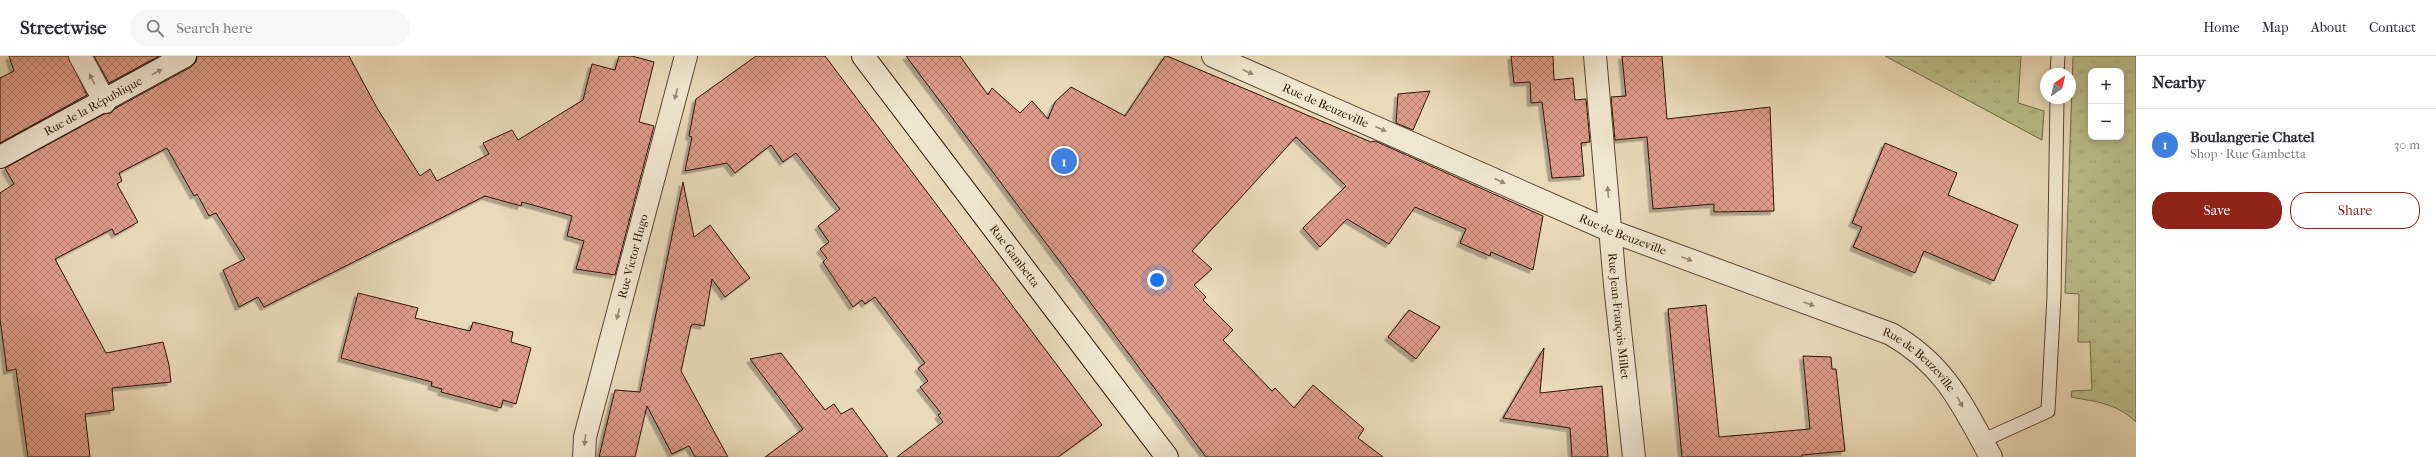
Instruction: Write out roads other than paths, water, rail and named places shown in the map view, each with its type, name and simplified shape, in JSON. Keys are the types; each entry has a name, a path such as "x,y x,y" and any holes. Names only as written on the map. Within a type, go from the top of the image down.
{"street":[{"path":"80,56 105,102"},
{"name":"Rue de la République","path":"0,157 105,102 185,56"},
{"name":"Rue Victor Hugo","path":"584,457 585,437 686,56"},
{"name":"Rue Gambetta","path":"863,56 1167,457"},
{"name":"Rue de Beuzeville","path":"1213,56 1611,231 1891,334 1914,348 1935,366 1956,394 1986,449"},
{"name":"Rue Jean-François Millet","path":"1595,56 1634,457"}],"lane":[{"path":"2058,56 2058,68"},
{"path":"1986,449 2010,428 2048,411 2054,296 2057,104"}],"place":[{"name":"Boulangerie Chatel","path":"1064,161"}]}
